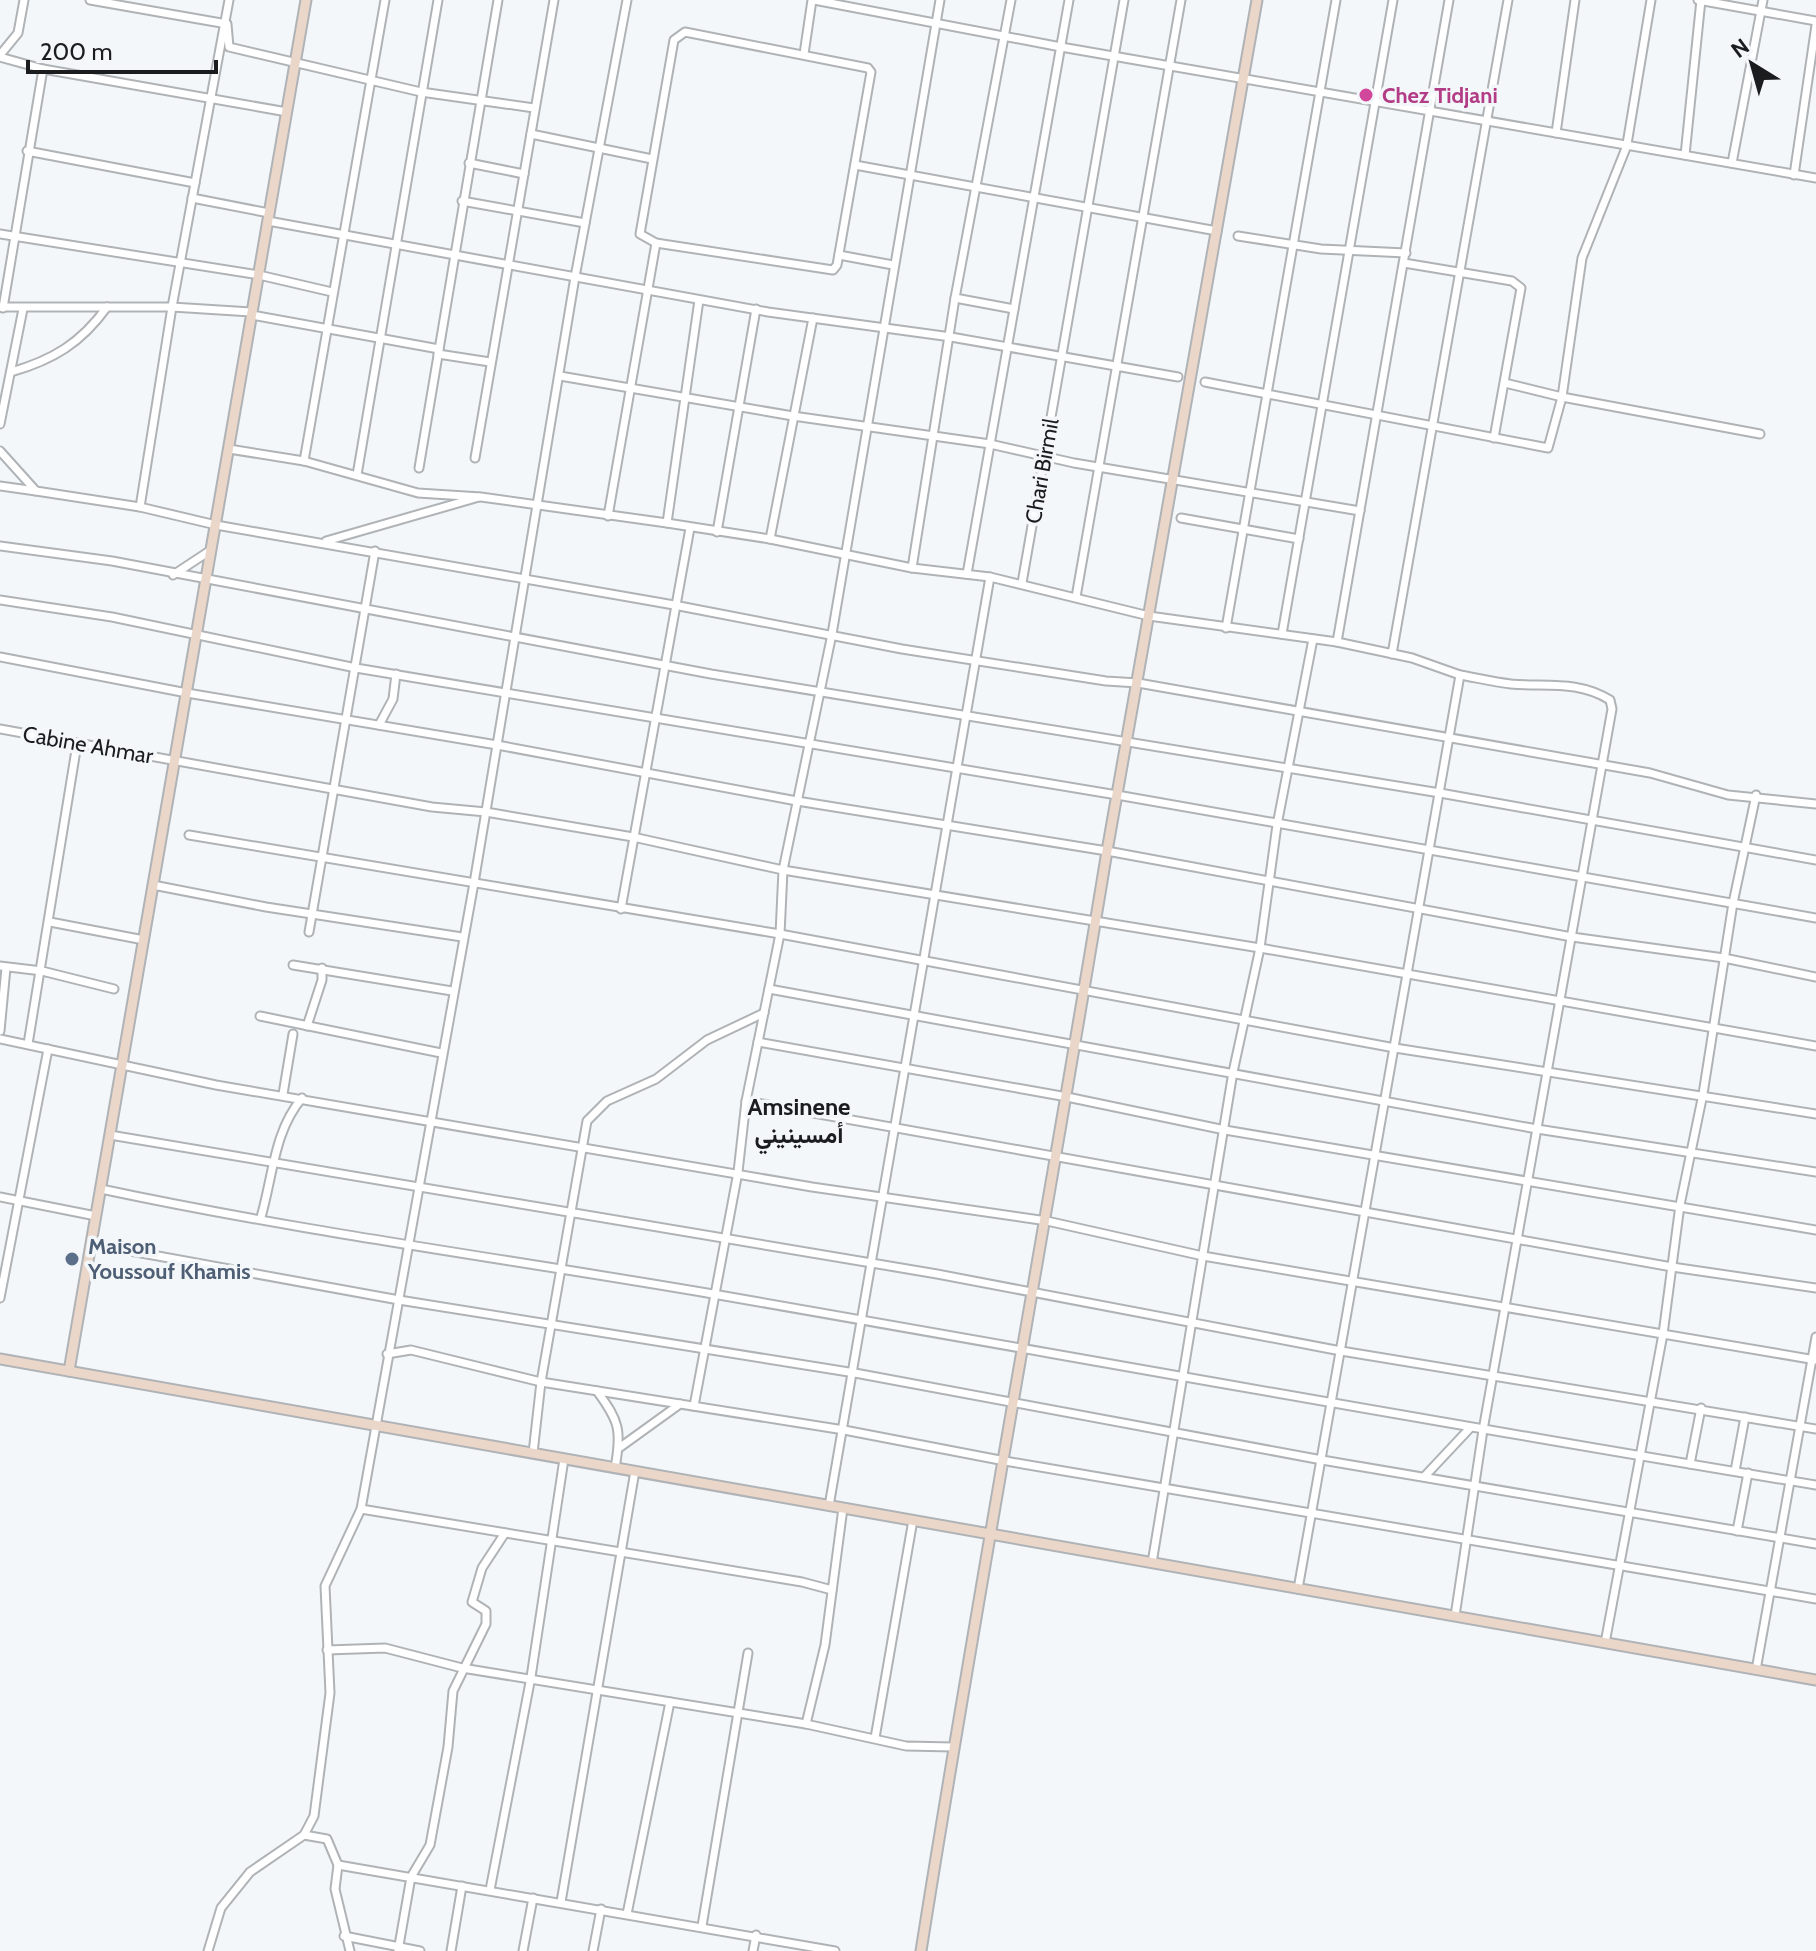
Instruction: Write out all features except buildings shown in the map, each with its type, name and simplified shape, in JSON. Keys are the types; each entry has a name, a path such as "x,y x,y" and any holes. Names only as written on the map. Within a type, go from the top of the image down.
{"street":[{"path":"24,0 18,33 0,56 43,69 287,112"},
{"path":"90,0 227,24"},
{"path":"140,507 172,307 209,99 227,24 229,0"},
{"path":"69,1371 306,0"},
{"path":"304,461 341,235 385,0"},
{"path":"357,475 438,0"},
{"path":"419,468 498,0"},
{"path":"475,458 554,0"},
{"path":"208,1951 221,1908 250,1872 304,1835 314,1816 330,1693 325,1586 361,1509 387,1354 410,1246 452,991 474,883 575,277 627,0"},
{"path":"804,54 813,0 1061,47 1816,178"},
{"path":"866,9 868,0"},
{"path":"694,1406 738,1172 746,1101 780,934 783,870 832,634 907,174 940,0"},
{"path":"912,568 955,298 1011,0"},
{"path":"967,574 1069,0"},
{"name":"Chari Birmil","path":"1022,583 1124,0"},
{"path":"1076,597 1181,0"},
{"path":"921,1951 953,1747 1047,1221 1107,851 1257,0"},
{"path":"1226,628 1336,0"},
{"path":"1282,634 1378,101 1393,0"},
{"path":"1337,642 1449,0"},
{"path":"1392,654 1436,425 1508,0"},
{"path":"1556,133 1575,0"},
{"path":"1205,382 1548,448 1562,397 1582,258 1626,146 1651,0"},
{"path":"1685,155 1700,0 1816,23 1794,175"},
{"path":"1732,163 1763,0"},
{"path":"227,24 229,47 295,65 421,92 534,108"},
{"path":"685,32 804,54 868,68 871,72 837,265 828,271 646,240 639,227 652,159 677,35 685,32"},
{"path":"43,69 2,307 172,307 251,314 490,362"},
{"path":"531,134 652,159"},
{"path":"27,151 195,183"},
{"path":"469,163 524,174"},
{"path":"855,165 1217,231"},
{"path":"192,198 341,235 506,267 882,330 951,337 1062,359 1178,377"},
{"path":"462,201 585,223"},
{"path":"0,234 259,275 332,292"},
{"path":"1238,236 1291,245 1406,253"},
{"path":"608,516 656,243"},
{"path":"839,255 893,265"},
{"path":"1404,263 1512,281 1521,288 1494,438"},
{"path":"955,298 1014,309"},
{"path":"667,523 699,300"},
{"path":"11,372 57,357 82,337 107,307"},
{"path":"0,424 23,309"},
{"path":"717,532 756,309"},
{"path":"770,539 813,318"},
{"path":"560,376 793,416 990,444 1100,468 1360,511"},
{"path":"1505,383 1562,397 1760,434"},
{"path":"229,449 304,461 418,493 481,497 667,523 770,539 912,568 990,577 1149,616 1337,642 1392,654 1460,675 1511,684 1570,684 1599,693 1610,700 1612,709 1594,821 1483,1430 1455,1616"},
{"path":"0,451 36,491"},
{"path":"0,486 140,507 216,525 375,551 976,661 1138,683 1452,737 1603,765 1728,795 1756,795 1816,804"},
{"path":"316,543 338,540 481,497"},
{"path":"1181,518 1299,539"},
{"path":"621,909 690,528"},
{"path":"0,546 112,561 364,611 664,665 1440,793 1816,860"},
{"path":"173,575 211,550"},
{"path":"309,932 375,551"},
{"path":"829,1506 874,1264 990,577"},
{"path":"0,600 112,617 356,668 1117,795 1816,918"},
{"path":"1152,1563 1233,1072 1260,948 1277,825 1313,639"},
{"path":"0,657 797,801 1107,851 1418,906 1572,937 1724,958 1816,977"},
{"path":"379,725 393,699 396,674"},
{"path":"1298,1589 1333,1403 1363,1212 1386,1101 1405,975 1452,737 1460,675"},
{"name":"Cabine Ahmar","path":"0,729 432,807 486,812 633,837 783,870 1096,920 1816,1046"},
{"path":"28,1044 77,744"},
{"path":"1605,1643 1663,1334 1680,1205 1703,1094 1733,903 1756,795"},
{"path":"189,835 780,934 1395,1048 1816,1114"},
{"path":"460,949 474,883"},
{"path":"153,885 313,915 462,937"},
{"path":"50,922 144,940"},
{"path":"293,965 452,991"},
{"path":"0,1031 3,967 42,971 114,989"},
{"path":"307,1026 322,980 322,968"},
{"path":"769,989 1537,1129 1816,1172"},
{"path":"533,1453 541,1382 554,1324 587,1121 607,1101 656,1079 707,1040 764,1013"},
{"path":"260,1016 441,1053"},
{"path":"283,1094 293,1034"},
{"path":"0,1039 216,1085 885,1197 1047,1221 1203,1256 1814,1360"},
{"path":"758,1042 1067,1097 1225,1130 1816,1230"},
{"path":"0,1298 48,1049"},
{"path":"261,1217 277,1163 279,1136 302,1098"},
{"path":"746,1101 1672,1267 1816,1288"},
{"path":"110,1135 1034,1292 1341,1351 1651,1399 1816,1429"},
{"path":"101,1189 410,1246 563,1268 1470,1428 1816,1485"},
{"path":"0,1197 96,1216"},
{"path":"92,1244 399,1300 855,1373 1013,1405 1174,1431 1322,1460 1816,1544"},
{"path":"1756,1670 1816,1337"},
{"path":"387,1354 411,1350 541,1382 844,1430 1005,1461 1816,1599"},
{"path":"0,1359 1816,1680"},
{"path":"597,1391 616,1416 619,1448 615,1468"},
{"path":"619,1448 680,1404"},
{"path":"1690,1464 1701,1408"},
{"path":"1735,1471 1745,1417"},
{"path":"1424,1477 1470,1428"},
{"path":"490,1890 531,1677 564,1459"},
{"path":"561,1902 635,1471"},
{"path":"1737,1531 1748,1473"},
{"path":"806,1724 825,1645 843,1508"},
{"path":"361,1509 832,1590"},
{"path":"875,1738 913,1520"},
{"path":"398,1949 411,1877 430,1845 448,1747 453,1691 462,1668 478,1647 486,1624 486,1611 472,1602 482,1568 505,1533"},
{"path":"327,1650 385,1648 462,1668 806,1724 906,1746 953,1747"},
{"path":"702,1926 748,1653"},
{"path":"627,1914 670,1702"},
{"path":"304,1835 327,1839 338,1865 335,1889 350,1951"},
{"path":"338,1865 835,1951"},
{"path":"451,1951 462,1886"},
{"path":"523,1951 533,1898"},
{"path":"593,1951 601,1909"},
{"path":"753,1951 756,1935"},
{"path":"344,1936 420,1951"}],"place":[{"name":"Chez Tidjani","path":"1366,95"},
{"name":"Maison Youssouf Khamis","path":"72,1259"}],"district":[{"name":"Amsinene أمسينيني","path":"799,1120"}]}
